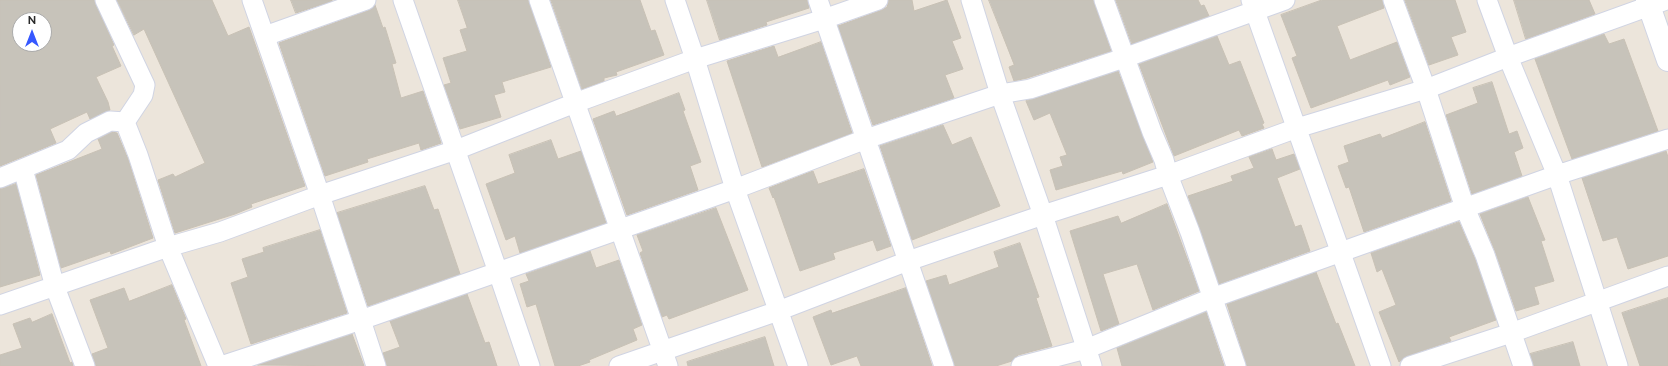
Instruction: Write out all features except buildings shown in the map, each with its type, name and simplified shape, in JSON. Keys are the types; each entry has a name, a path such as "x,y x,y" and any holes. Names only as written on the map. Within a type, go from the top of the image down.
{"street":[{"path":"105,0 145,85 143,95 125,122"},
{"path":"252,0 320,195 376,366"},
{"path":"265,36 366,0"},
{"path":"403,0 530,366"},
{"path":"539,0 665,358"},
{"path":"675,0 696,59 735,188 798,366"},
{"path":"818,0 944,366"},
{"path":"0,305 168,247 220,232 320,195 456,150 575,103 696,59 824,19 878,0"},
{"path":"971,0 1000,94 1043,215 1089,357"},
{"path":"1104,0 1124,58 1164,160 1168,175 1190,232 1236,366"},
{"path":"125,122 138,155 168,247 220,366 361,320 498,272 735,188 866,139 1000,94 1030,89 1124,58 1253,5 1285,0"},
{"path":"1393,0 1426,89 1465,208 1485,255 1523,366"},
{"path":"1487,0 1508,57 1557,175 1618,366"},
{"path":"619,366 665,358 778,311 908,261 1043,215 1168,175 1297,128 1426,89 1654,2 1668,60"},
{"path":"1253,5 1380,366"},
{"path":"0,178 68,150 86,133 110,121 125,122"},
{"path":"1021,366 1089,357 1212,298 1557,175 1668,139"},
{"path":"23,169 55,287 85,366"},
{"path":"1410,366 1512,333 1668,276"}]}
